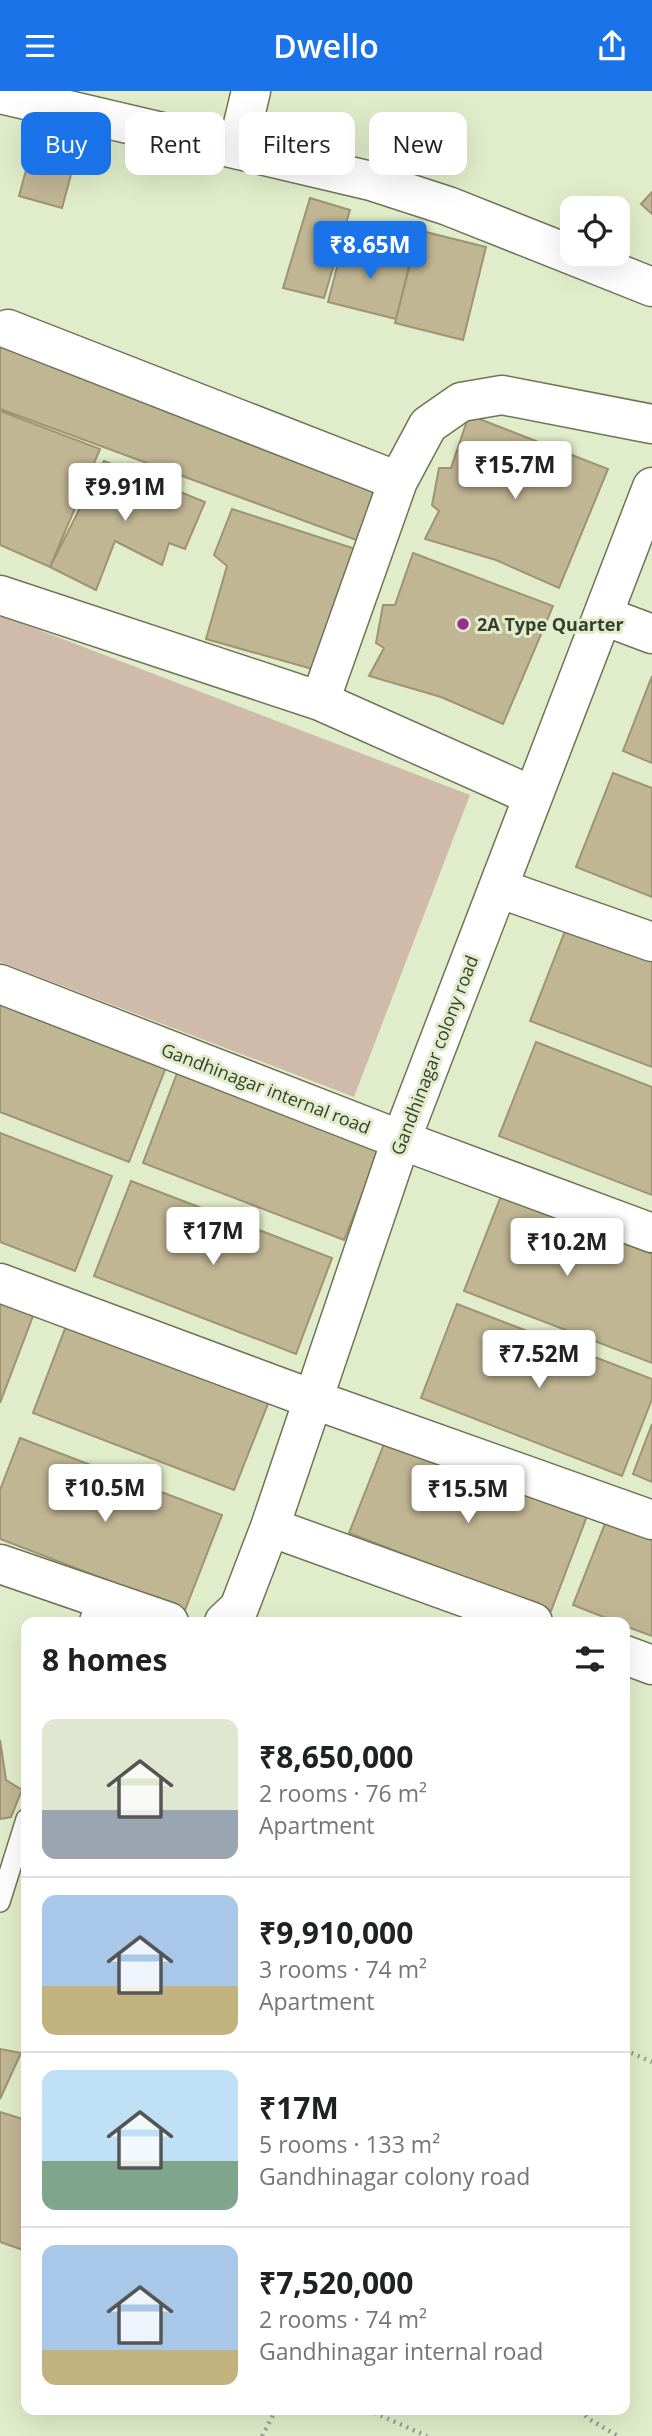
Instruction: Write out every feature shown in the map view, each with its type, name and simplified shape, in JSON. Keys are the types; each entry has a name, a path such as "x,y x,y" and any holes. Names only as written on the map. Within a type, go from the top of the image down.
{"street":[{"path":"237,149 251,91"},
{"path":"0,94 371,181 448,207 652,287"},
{"path":"8,329 398,481"},
{"path":"320,701 398,481 428,425 461,402 502,395 652,424"},
{"name":"Gandhinagar colony road","path":"229,1617 239,1608 270,1527 401,1140 652,487"},
{"path":"0,595 320,701 533,796"},
{"path":"604,616 652,634"},
{"path":"498,888 652,942"},
{"name":"Gandhinagar internal road","path":"0,984 401,1140 652,1233"},
{"path":"0,1283 312,1399 652,1520"},
{"path":"270,1527 484,1614 502,1617"},
{"path":"0,1564 93,1610 137,1617"}],"lane":[{"path":"0,1902 21,1835"}],"path":[{"path":"630,2052 652,2063"},
{"path":"262,2436 273,2415"},
{"path":"379,2415 427,2436"},
{"path":"585,2415 618,2436"}],"shaded area":[{"path":"0,615 470,795 354,1097 0,962"}],"building":[{"path":"25,175 71,175 62,208 19,196"},
{"path":"652,192 652,214 641,204"},
{"path":"310,198 350,210 324,298 283,288"},
{"path":"418,230 486,247 463,340 395,323"},
{"path":"343,244 411,261 396,319 328,302"},
{"path":"0,338 387,486 359,541 0,409"},
{"path":"0,411 100,449 50,567 0,545"},
{"name":"2A Type Quarter","path":"469,415 608,469 559,588 496,560 425,539 439,511 432,505 439,468 451,468"},
{"path":"104,461 205,502 185,549 169,543 162,565 115,541 96,590 50,567"},
{"path":"232,509 365,552 316,670 206,639 227,566 214,555"},
{"name":"2A Type Quarter","path":"413,553 553,606 503,724 441,697 369,676 384,648 376,643 383,605 395,605"},
{"path":"652,676 652,763 623,751"},
{"path":"613,773 652,788 652,897 576,867"},
{"path":"567,926 652,959 652,1067 530,1021"},
{"path":"0,1003 166,1067 129,1162 0,1112"},
{"path":"536,1042 652,1087 652,1195 499,1136"},
{"path":"179,1068 381,1146 344,1240 143,1163"},
{"path":"0,1133 112,1176 75,1271 0,1242"},
{"path":"131,1181 332,1258 296,1354 94,1276"},
{"path":"501,1196 652,1254 652,1363 464,1291"},
{"path":"0,1294 36,1308 0,1403"},
{"path":"457,1304 652,1379 652,1399 622,1476 421,1398"},
{"path":"69,1318 271,1396 234,1490 33,1413"},
{"path":"652,1424 652,1482 633,1474"},
{"path":"20,1438 222,1515 185,1610 0,1539 0,1490"},
{"path":"386,1439 587,1516 551,1611 349,1533"},
{"path":"608,1516 652,1533 652,1636 630,1628 630,1617 603,1617 573,1605"},
{"path":"0,1740 6,1780 21,1789 21,1792 11,1817 0,1819"},
{"path":"0,2049 21,2053 0,2099"},
{"path":"0,2112 21,2118 21,2249 0,2242"}],"place":[{"name":"2A Type Quarter","path":"463,624"}]}
